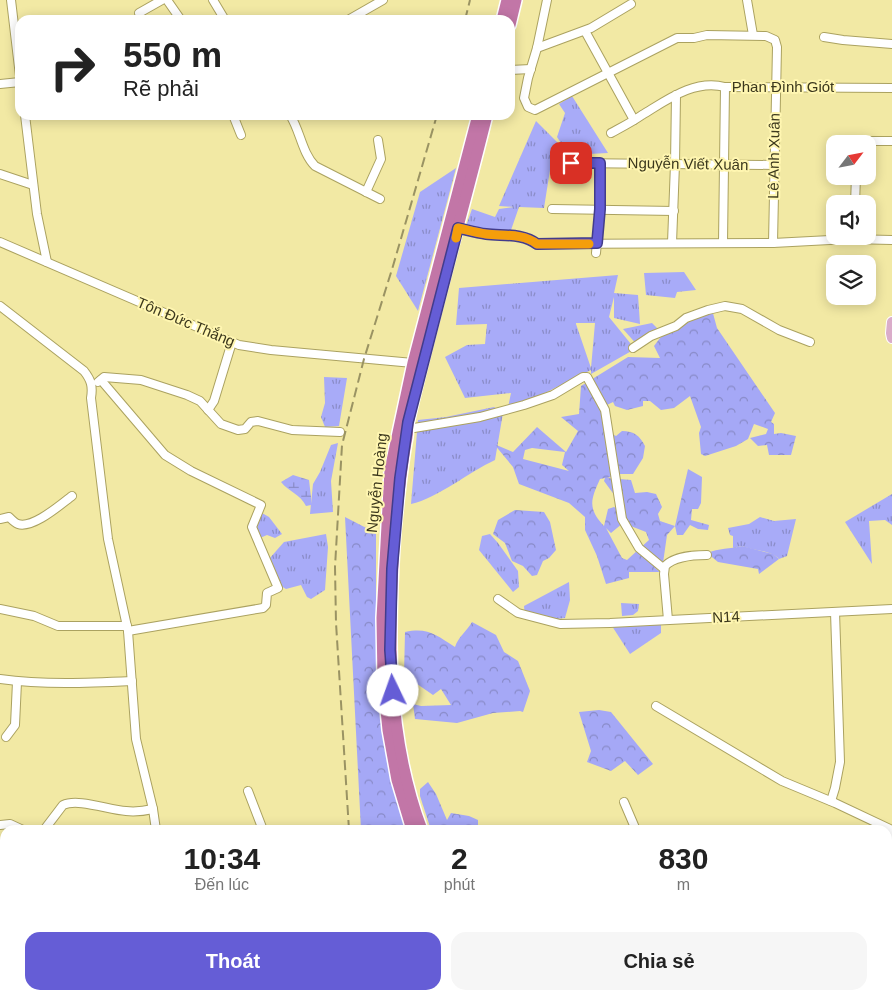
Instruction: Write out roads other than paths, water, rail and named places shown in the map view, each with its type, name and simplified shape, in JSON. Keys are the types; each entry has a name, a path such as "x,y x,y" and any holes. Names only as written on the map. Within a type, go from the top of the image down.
{"highway":[{"path":"503,15 507,0"},
{"path":"512,15 516,0"},
{"name":"Nguyễn Hoàng","path":"411,825 398,780 388,730 383,679 382,618 390,470 413,363 477,120"},
{"name":"Nguyễn Hoàng","path":"420,825 405,774 397,729 390,650 392,569 398,496 408,422 486,120"}],"main road":[{"path":"892,322 892,338"}],"street":[{"path":"11,0 15,34"},
{"path":"139,13 162,0"},
{"path":"167,0 178,15"},
{"path":"213,0 223,15"},
{"path":"357,15 383,0"},
{"path":"546,0 524,102 528,107 535,110 677,38 694,38 707,35 753,35 746,0"},
{"path":"537,48 585,31 631,4"},
{"path":"585,31 634,120"},
{"name":"Lê Anh Xuân","path":"753,35 770,37 775,40 777,47 773,243"},
{"path":"824,37 892,44"},
{"path":"515,70 531,69"},
{"path":"0,84 15,82"},
{"name":"Phan Đình Giót","path":"611,133 676,94 703,85 716,84 725,87 892,88"},
{"path":"723,243 725,87"},
{"path":"672,243 676,94"},
{"path":"26,120 37,214 47,262"},
{"path":"235,120 241,135"},
{"path":"293,120 312,163 380,199"},
{"path":"366,192 381,159 378,140"},
{"path":"876,141 892,141"},
{"name":"Nguyễn Viết Xuân","path":"571,163 775,165"},
{"path":"596,254 600,209 600,163"},
{"path":"0,174 33,185"},
{"path":"552,208 674,211"},
{"path":"458,228 484,234 518,236 537,244 773,243 826,240"},
{"path":"876,239 892,240"},
{"name":"Tôn Đức Thắng","path":"0,242 239,345 271,350 413,363"},
{"path":"0,306 84,371 92,386 91,398 108,539 128,629 136,739 155,825"},
{"path":"633,348 651,336 676,326 686,318 725,306 742,309 779,330 810,342"},
{"path":"208,410 214,400 232,342"},
{"path":"92,386 104,377 141,380 194,398 221,424 238,430 245,429 251,422 258,421 292,430 340,432"},
{"path":"408,429 480,417 524,405 553,395 583,377 587,377 605,410 622,519 639,548 664,568 668,620"},
{"path":"0,609 34,616 58,626 128,629 263,608 266,605 267,593 278,588 252,527 261,505 191,471 164,455 101,380"},
{"path":"0,519 9,517 19,525 28,524 42,517 72,496"},
{"path":"664,568 669,563 684,557 707,554"},
{"name":"N14","path":"498,599 518,613 560,624 892,609"},
{"path":"831,801 840,762 835,612"},
{"path":"0,680 17,682 132,681"},
{"path":"6,737 16,722 17,682"},
{"path":"656,706 782,781 831,801 881,825"},
{"path":"248,791 261,825"},
{"path":"624,802 634,825"},
{"path":"48,825 63,805 67,804 80,804 126,811 153,809"}],"railway":[{"path":"466,15 470,0"},
{"path":"349,825 336,623 335,567 342,445 364,359 436,120"}]}
